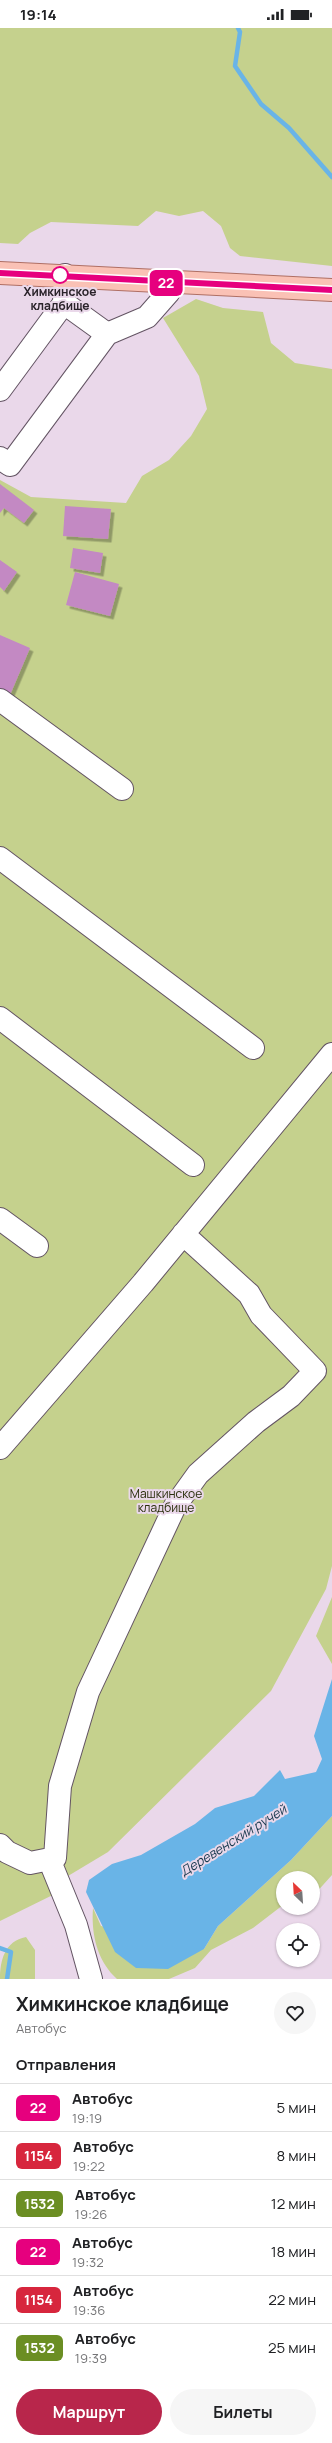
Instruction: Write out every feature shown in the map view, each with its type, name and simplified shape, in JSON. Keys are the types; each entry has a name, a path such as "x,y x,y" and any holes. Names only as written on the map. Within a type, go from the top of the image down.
{"main road":[{"path":"0,273 65,275 173,283 332,290"}],"lane":[{"path":"0,390 64,303 65,275"},
{"path":"0,458 10,465 107,334 147,317 169,292 173,283"},
{"path":"64,303 107,334"},
{"path":"0,700 122,789"},
{"path":"0,858 253,1048"},
{"path":"0,1018 193,1165"},
{"path":"0,1448 183,1234 332,1054"},
{"path":"0,1219 37,1246"},
{"path":"0,1845 7,1852 30,1863 55,1858 60,1786 88,1692 175,1506 198,1474 256,1422 291,1396 315,1371 261,1315 249,1294 183,1234"},
{"path":"49,1859 76,1925 91,1979"}],"green space":[{"path":"0,28 332,28 332,266 240,256 230,248 221,226 203,211 179,216 156,211 138,226 51,222 30,233 18,244 0,243"},
{"name":"Машкинское кладбище","path":"196,299 223,308 263,312 271,343 295,363 332,369 332,1566 326,1589 271,1691 108,1852 68,1876 69,1887 0,1921 0,480 31,497 126,503 142,476 169,460 191,436 207,409 199,376 163,318"},
{"path":"332,1597 332,1664 316,1636"},
{"path":"332,1816 332,1875 320,1888 320,1871 279,1871"},
{"path":"276,1874 276,1910 253,1928 211,1950 195,1968 169,1979 117,1979 110,1972 100,1955 94,1937 93,1908 101,1926 204,1949 218,1926"},
{"path":"26,1937 35,1950 35,1979 0,1979 1,1965 5,1952 13,1943"}],"water":[{"name":"Деревенский ручей","path":"332,1679 332,1816 291,1860 279,1871 276,1871 276,1874 218,1926 204,1949 168,1969 136,1968 115,1952 86,1892 89,1880 112,1864 141,1855 195,1824 215,1808 254,1796 280,1770 285,1779 316,1772 322,1759 314,1736"}],"building":[{"path":"0,484 34,510 24,523 4,508 0,513"},
{"path":"65,506 111,509 108,539 63,536"},
{"path":"73,548 103,553 100,573 70,568"},
{"path":"0,560 17,572 4,591 0,587"},
{"path":"75,572 119,584 110,616 66,605"},
{"path":"0,635 30,648 10,695 0,691"}],"waterway":[{"path":"238,28 240,32 235,66 261,104 289,128 332,177"},
{"path":"0,1948 11,1952 7,1979"}],"bus line":[{"name":"22","path":"0,273 65,275 173,283 332,290"}],"place":[{"name":"Химкинское кладбище","path":"60,275"}]}
